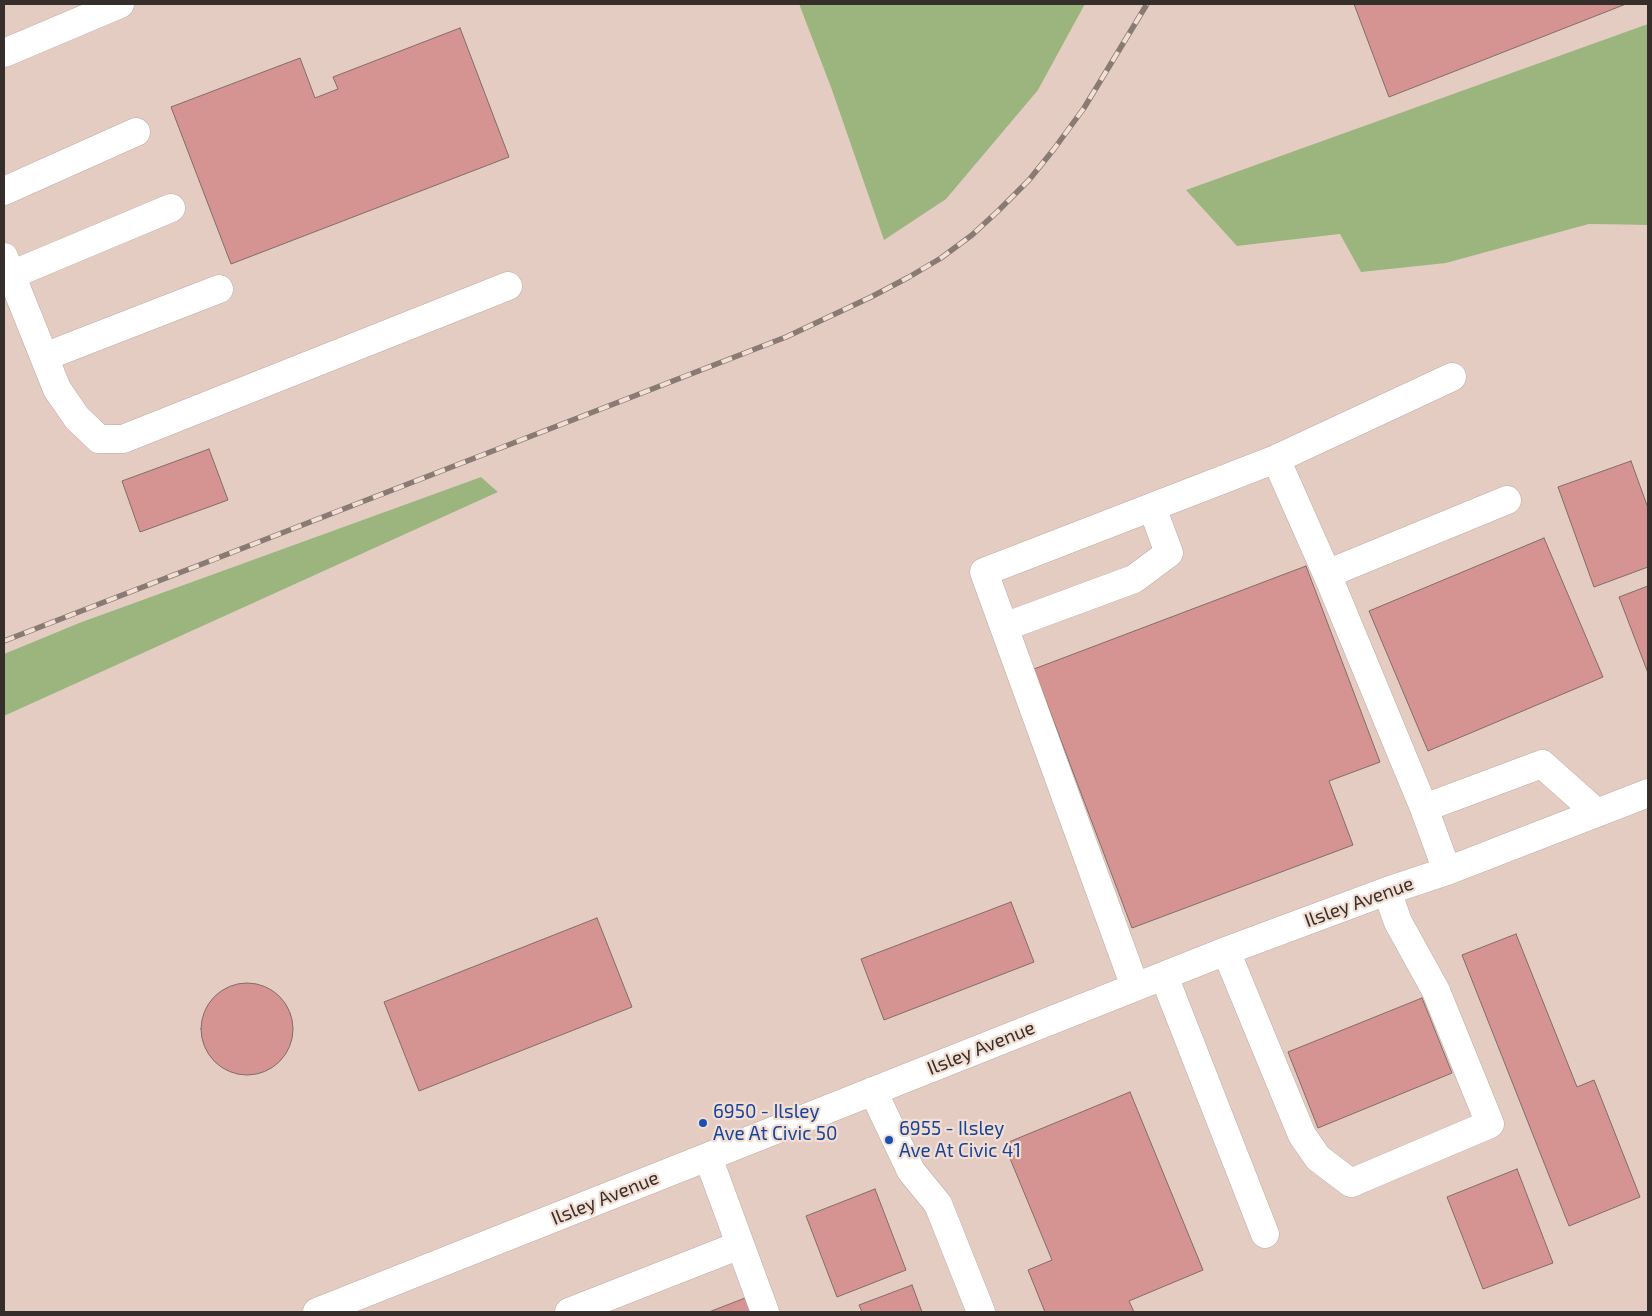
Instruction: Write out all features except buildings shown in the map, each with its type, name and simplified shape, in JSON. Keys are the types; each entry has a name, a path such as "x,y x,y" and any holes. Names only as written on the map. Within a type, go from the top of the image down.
{"street":[{"path":"4,53 120,4"},
{"path":"4,192 136,132"},
{"path":"171,208 7,266 57,389 77,418 99,438 123,439 508,286"},
{"path":"44,357 219,289"},
{"path":"1134,987 984,572 1276,459 1452,377"},
{"path":"1276,459 1327,574 1424,808 1447,871"},
{"path":"1327,574 1507,500"},
{"path":"1004,626 1134,578 1169,553 1152,507"},
{"path":"1424,808 1542,764 1597,813"},
{"name":"Ilsley Avenue","path":"318,1312 1226,951 1387,891 1447,871 1648,793"},
{"path":"1226,951 1302,1135 1318,1158 1351,1183 1490,1124 1436,990 1398,922 1387,891"},
{"path":"1164,976 1265,1234"},
{"path":"873,1091 911,1171 938,1204 981,1312"},
{"path":"708,1157 765,1312"},
{"path":"569,1312 740,1245"}],"shaded area":[{"path":"4,4 799,4 832,90 1038,90 1085,4 1648,4 1648,24 1237,246 1341,234 1446,263 1589,224 1648,225 1648,1312 4,1312 4,716 498,492 481,477 79,623 4,654"}],"green space":[{"path":"799,4 1085,4 1038,90 946,199 884,240 832,90"},
{"path":"1648,24 1648,225 1589,224 1446,263 1361,272 1340,234 1237,246 1186,190"},
{"path":"481,477 498,492 4,716 4,654 79,623"}],"railway":[{"path":"4,641 786,337 909,277 941,258 972,235 1029,180 1084,108 1147,4"}],"place":[{"name":"6950 - Ilsley Ave At Civic 50","path":"703,1123"},
{"name":"6955 - Ilsley Ave At Civic 41","path":"889,1140"}]}
